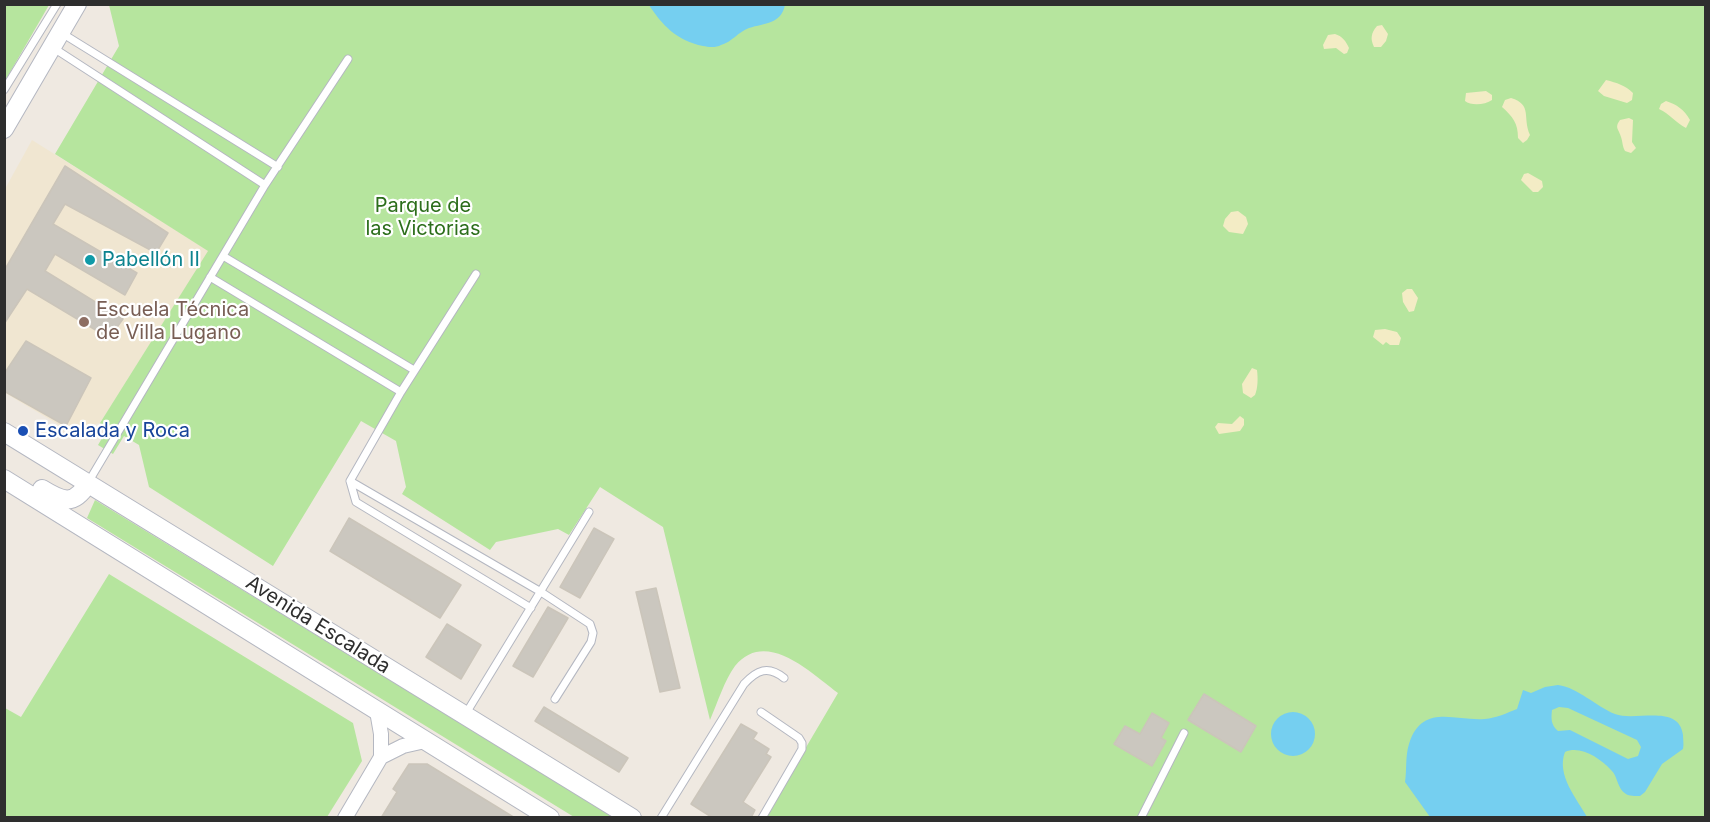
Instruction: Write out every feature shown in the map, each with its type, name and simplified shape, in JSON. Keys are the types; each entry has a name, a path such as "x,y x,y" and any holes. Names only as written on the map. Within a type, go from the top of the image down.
{"main road":[{"path":"4,129 76,4"},
{"name":"Avenida Escalada","path":"4,432 632,818"},
{"path":"4,443 44,467 64,469"},
{"path":"4,466 52,496 62,499 75,499 81,495 88,483"},
{"path":"4,479 550,818"}],"street":[{"path":"377,711 381,734 381,758"},
{"path":"345,818 381,758 403,746 425,741"}],"lane":[{"path":"4,90 57,4"},
{"path":"56,39 278,167"},
{"path":"56,39 265,185"},
{"path":"88,483 265,185 348,59"},
{"path":"223,256 414,370"},
{"path":"476,274 414,370 350,481 356,502 531,608"},
{"path":"210,277 401,392"},
{"path":"350,481 541,592 590,624 593,633 591,642 555,699"},
{"path":"465,715 589,512"},
{"path":"661,818 744,684 754,674 767,670 774,670 784,678"},
{"path":"761,712 799,738 802,743 802,749 762,818"},
{"path":"1142,818 1184,733"}],"shaded area":[{"name":"Escuela Técnica de Villa Lugano","path":"32,140 209,251 100,423 68,430 5,393 5,189"}],"green space":[{"path":"4,5 49,5 5,81"},
{"name":"Parque de las Victorias","path":"109,5 1705,5 1705,817 765,817 838,693 788,658 760,651 747,655 731,671 710,720 663,527 600,487 569,535 558,529 496,542 490,550 402,494 406,487 396,441 361,421 273,566 149,487 139,445 124,436 113,454 98,445 108,428 100,423 208,251 55,154 119,46"},
{"path":"95,500 614,817 574,817 87,518"},
{"path":"109,574 353,723 362,761 327,817 5,817 5,708 21,717"}],"sand":[{"path":"1382,25 1388,34 1386,41 1381,47 1374,47 1372,34 1377,26"},
{"path":"1335,34 1347,43 1349,48 1347,53 1344,54 1336,48 1324,49 1323,45 1328,35"},
{"path":"1606,80 1630,90 1633,93 1632,100 1627,103 1604,96 1598,91"},
{"path":"1486,91 1492,95 1492,100 1489,102 1474,104 1465,101 1466,93"},
{"path":"1511,98 1525,108 1530,135 1523,143 1518,138 1514,121 1502,107 1505,100"},
{"path":"1666,101 1680,108 1688,116 1690,120 1686,128 1659,109"},
{"path":"1629,118 1633,120 1632,142 1636,148 1631,153 1625,151 1617,127 1620,120"},
{"path":"1528,173 1542,181 1543,187 1538,192 1533,192 1521,180 1524,174"},
{"path":"1238,211 1246,217 1248,224 1243,234 1229,232 1223,226 1231,212"},
{"path":"1407,289 1412,289 1418,298 1414,311 1409,312 1403,302 1402,293"},
{"path":"1385,329 1397,332 1401,338 1399,345 1390,345 1386,342 1383,345 1373,337 1375,330"},
{"path":"1252,368 1257,370 1258,383 1255,395 1251,398 1243,393 1242,384"},
{"path":"1240,416 1244,419 1244,425 1240,431 1219,434 1215,427 1218,423 1232,424"}],"water":[{"path":"649,5 785,5 776,19 749,28 725,44 712,47 694,44 678,36 659,19"},
{"path":"1558,685 1566,687 1615,714 1665,716 1673,719 1680,725 1683,749 1662,764 1645,792 1640,796 1623,792 1613,773 1596,757 1577,750 1565,752 1563,769 1565,778 1587,817 1430,817 1405,782 1409,744 1422,723 1431,718 1441,717 1493,718 1517,709 1523,690 1531,693","holes":["1559,707 1568,708 1637,740 1641,747 1638,756 1628,759 1570,730 1558,731 1552,722 1552,710"]},
{"path":"1293,712 1309,718 1315,734 1309,750 1293,756 1277,750 1271,734 1277,718"}],"building":[{"path":"65,166 168,233 156,253 65,204 53,224 137,273 125,295 55,254 45,271 123,319 109,338 27,289 4,324 4,271"},
{"path":"26,341 91,378 66,426 4,391 4,374"},
{"path":"349,518 461,585 440,618 330,551"},
{"path":"594,528 614,539 580,598 560,587"},
{"path":"656,588 680,688 660,692 636,592"},
{"path":"548,607 568,618 533,677 513,666"},
{"path":"447,624 481,645 461,679 426,657"},
{"path":"1204,694 1256,726 1241,752 1188,720"},
{"path":"544,707 628,758 619,772 535,721"},
{"path":"1152,713 1169,723 1161,738 1166,741 1152,766 1114,744 1125,726 1140,734"},
{"path":"741,724 757,733 753,739 769,749 766,754 771,757 743,802 755,810 751,818 713,818 691,804"},
{"path":"409,764 427,764 515,818 381,818 397,792 393,789"}],"place":[{"name":"Pabellón II","path":"90,260"},
{"name":"Escuela Técnica de Villa Lugano","path":"84,322"},
{"name":"Escalada y Roca","path":"23,431"}]}
